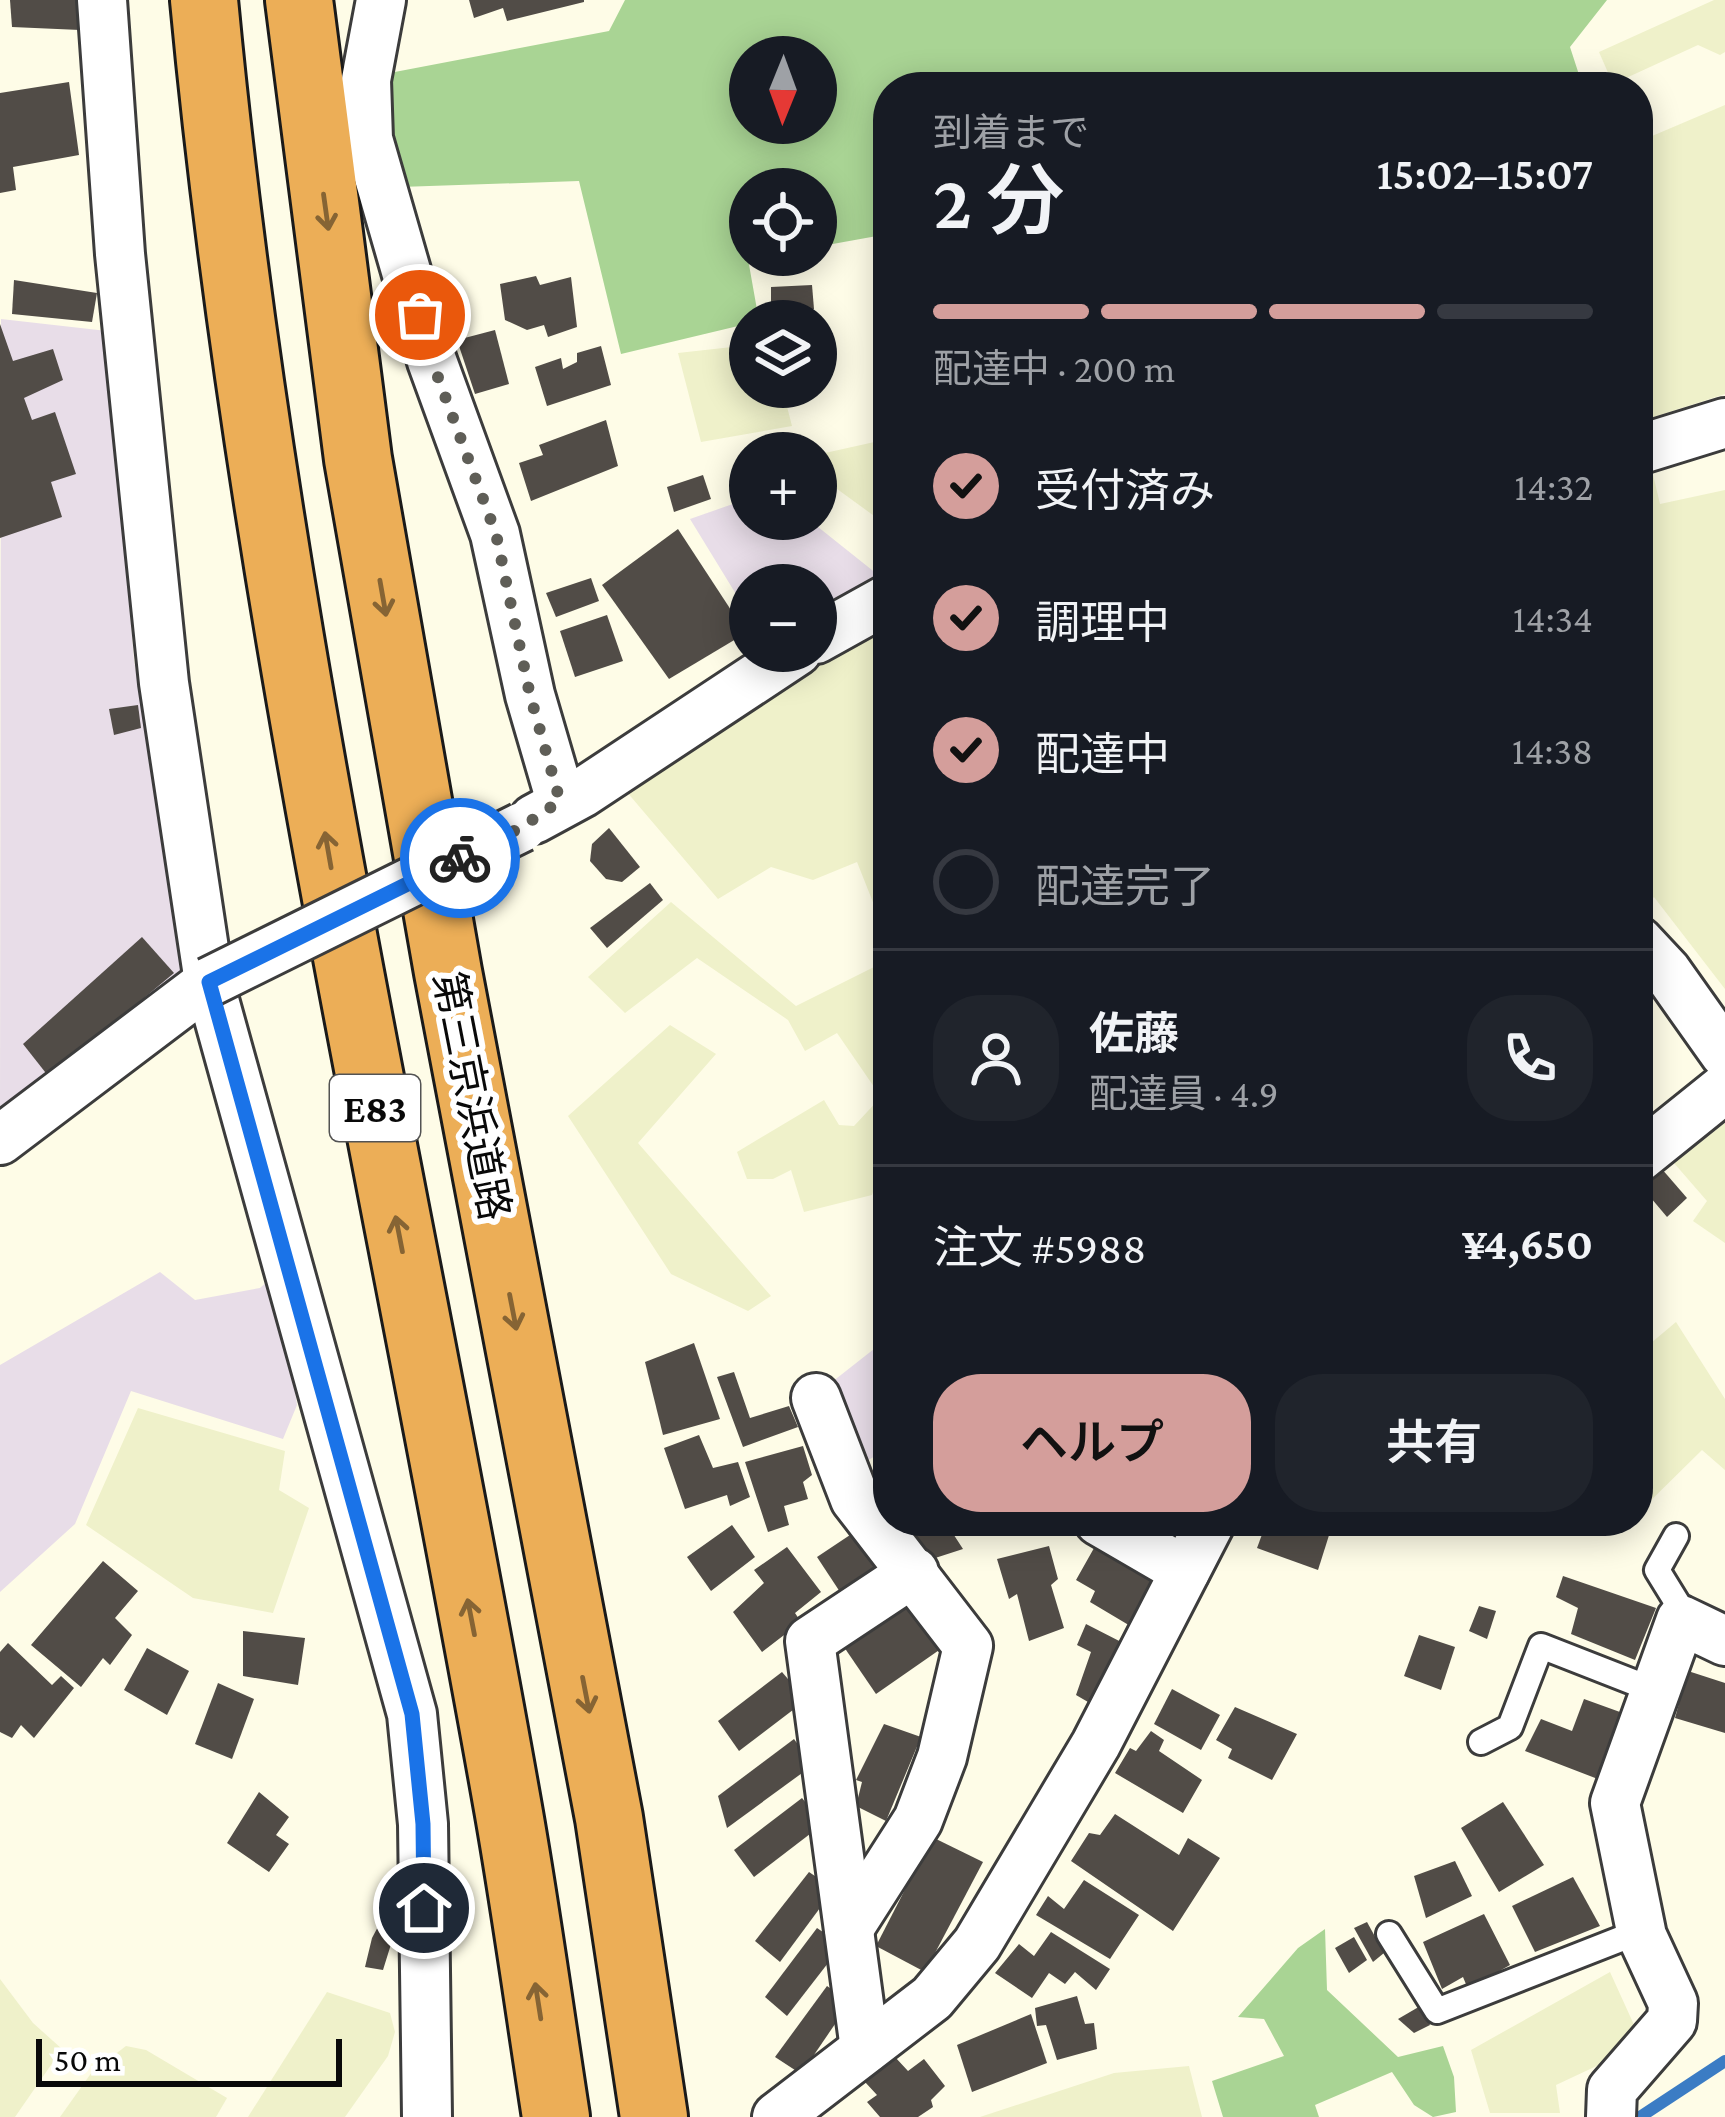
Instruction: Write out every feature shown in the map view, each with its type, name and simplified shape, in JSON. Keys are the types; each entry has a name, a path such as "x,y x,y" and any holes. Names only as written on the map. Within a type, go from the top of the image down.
{"highway":[{"name":"E83","path":"204,0 263,472 353,994 508,1810 556,2117"},
{"name":"第三京浜道路","path":"299,0 362,483 448,972 609,1818 654,2117"}],"street":[{"path":"102,0 120,254 164,683 209,982 412,1714 423,1824 427,2117"},
{"path":"381,0 366,80 368,139 432,361 496,534 530,695 541,814"},
{"path":"1653,445 1725,423"},
{"path":"837,627 873,607"},
{"path":"0,1140 209,982 582,793 765,672"},
{"path":"1653,957 1725,1054"},
{"path":"1653,1146 1725,1088"},
{"path":"816,1398 855,1499 873,1521"},
{"path":"849,1928 918,1820 942,1757 968,1646 885,1536"},
{"path":"1125,1536 1185,1571"},
{"path":"777,2117 834,2100 865,2049 932,1998 977,1943 1096,1744 1203,1536"},
{"path":"865,2049 810,1642 914,1572"},
{"path":"1611,2117 1612,2090 1672,2021 1673,2003 1641,1931 1615,1803 1682,1620 1725,1641"}],"lane":[{"path":"1676,1536 1657,1570 1681,1609 1682,1620"},
{"path":"1480,1742 1510,1727 1541,1646 1656,1691"},
{"path":"1389,1934 1437,2011 1641,1931"}],"shaded area":[{"path":"1,319 107,331 134,660 185,951 183,976 0,1120"},
{"path":"729,505 729,540 834,540 873,571 873,584 837,607 837,564 729,564 729,583 690,519"},
{"path":"160,1272 195,1300 260,1288 278,1272 297,1405 283,1439 131,1391 75,1524 0,1592 0,1365"},
{"path":"873,1350 873,1457 861,1464 832,1382"}],"green space":[{"path":"625,0 1607,0 1570,47 1578,72 873,72 873,237 837,243 837,168 729,168 729,276 751,276 755,300 729,300 729,328 621,354 579,181 400,187 379,75 609,31"},
{"path":"1714,0 1725,0 1725,52 1720,55 1698,45 1639,72 1608,72 1599,52"},
{"path":"1725,105 1725,394 1653,417 1653,136"},
{"path":"729,347 729,408 787,408 792,426 729,432 729,437 701,442 678,353"},
{"path":"873,442 873,515 837,489 837,450"},
{"path":"1653,475 1660,504 1725,490 1725,989 1654,897"},
{"path":"873,632 873,902 857,862 813,880 771,867 718,899 626,791 810,672 837,672 837,655"},
{"path":"671,902 796,1006 873,968 873,1085 837,1033 805,1051 788,1020 697,958 625,1013 588,977"},
{"path":"670,1025 716,1054 638,1143 771,1296 748,1311 671,1274 568,1116"},
{"path":"824,1100 839,1125 854,1126 873,1106 872,1195 804,1212 791,1170 773,1179 747,1179 737,1152"},
{"path":"1725,1123 1725,1243 1693,1221 1707,1201 1674,1163"},
{"path":"1676,1322 1725,1399 1725,1470 1702,1450 1653,1498 1653,1341"},
{"path":"138,1408 285,1451 279,1490 309,1508 273,1613 193,1598 86,1525"},
{"path":"1325,1929 1327,1990 1398,2057 1443,2046 1454,2077 1456,2112 1433,2117 1414,2105 1392,2072 1315,2105 1319,2117 1223,2117 1212,2081 1284,2056 1264,2019 1238,2017 1298,1948"},
{"path":"1610,1972 1635,2027 1603,2063 1556,2085 1560,2113 1490,2113 1471,2050"},
{"path":"0,1979 33,2023 62,2049 15,2117 0,2117"},
{"path":"327,1992 390,2013 395,2032 388,2056 345,2117 248,2117"},
{"path":"126,2046 146,2050 227,2098 216,2117 60,2117 92,2072"},
{"path":"1189,2066 1202,2117 980,2117 1114,2073"}],"building":[{"path":"10,0 80,0 80,30 12,27"},
{"path":"469,0 584,2 507,21 503,8 474,18"},
{"path":"69,82 79,155 13,167 16,190 0,193 0,93"},
{"path":"536,276 540,285 571,277 577,327 548,337 544,325 527,330 505,320 500,284"},
{"path":"14,280 97,293 92,322 12,314"},
{"path":"812,285 813,300 771,300 771,287"},
{"path":"0,324 13,361 53,349 63,380 24,398 32,420 55,412 76,474 51,482 62,517 0,538"},
{"path":"495,330 509,384 475,394 457,340"},
{"path":"601,346 611,385 547,406 535,367 561,358 563,369 577,362 577,353"},
{"path":"606,420 618,466 531,501 519,463 543,455 539,445"},
{"path":"703,475 711,499 674,512 667,487"},
{"path":"678,529 729,607 729,643 669,679 602,585"},
{"path":"591,578 599,601 556,617 546,593"},
{"path":"607,615 623,661 575,677 560,631"},
{"path":"138,705 141,728 114,735 109,709"},
{"path":"609,828 640,867 622,882 606,879 590,861 592,844"},
{"path":"650,883 663,900 607,948 590,928"},
{"path":"142,937 174,973 49,1077 23,1044"},
{"path":"1661,1168 1687,1198 1667,1217 1653,1200 1653,1174"},
{"path":"694,1343 720,1419 663,1435 645,1362"},
{"path":"734,1372 750,1418 789,1406 798,1427 743,1447 717,1377"},
{"path":"699,1435 713,1468 738,1462 750,1497 730,1506 727,1495 685,1509 664,1448"},
{"path":"803,1446 812,1475 803,1482 808,1499 784,1506 789,1525 768,1532 745,1462"},
{"path":"732,1525 755,1557 711,1591 687,1557"},
{"path":"856,1531 884,1567 842,1595 817,1557"},
{"path":"913,1536 955,1536 963,1549 929,1560"},
{"path":"1261,1536 1329,1536 1318,1570 1257,1548"},
{"path":"1098,1541 1161,1577 1132,1627 1090,1602 1095,1591 1076,1580"},
{"path":"1049,1546 1058,1579 1051,1585 1064,1628 1029,1641 1017,1594 1009,1599 997,1559"},
{"path":"787,1547 821,1592 795,1613 801,1622 762,1652 733,1612 764,1583 754,1570"},
{"path":"103,1561 138,1591 115,1618 132,1635 110,1665 103,1658 81,1687 31,1645"},
{"path":"1563,1576 1656,1608 1635,1660 1571,1634 1578,1608 1556,1597"},
{"path":"911,1599 945,1646 876,1694 844,1647"},
{"path":"1479,1606 1496,1611 1487,1639 1469,1631"},
{"path":"1086,1624 1129,1646 1100,1709 1076,1695 1091,1652 1077,1645"},
{"path":"243,1631 305,1638 298,1685 243,1676"},
{"path":"1419,1635 1455,1647 1441,1690 1404,1676"},
{"path":"8,1643 52,1685 61,1676 74,1688 34,1738 21,1725 12,1738 0,1732 0,1652"},
{"path":"147,1648 189,1671 167,1715 124,1690"},
{"path":"1688,1671 1725,1683 1725,1733 1675,1718"},
{"path":"782,1672 806,1700 739,1751 718,1721"},
{"path":"218,1683 254,1699 232,1759 195,1744"},
{"path":"1172,1689 1220,1715 1201,1750 1154,1724"},
{"path":"1584,1699 1631,1716 1603,1781 1525,1751 1541,1719 1572,1731"},
{"path":"1235,1707 1297,1734 1272,1780 1228,1758 1232,1749 1216,1740"},
{"path":"884,1724 921,1737 886,1821 856,1806 862,1782 856,1780"},
{"path":"1151,1731 1164,1740 1159,1751 1202,1780 1183,1813 1115,1773 1130,1748 1136,1751"},
{"path":"794,1739 813,1765 727,1828 718,1796"},
{"path":"259,1792 289,1817 276,1835 289,1844 269,1872 227,1843"},
{"path":"802,1798 823,1824 754,1877 734,1850"},
{"path":"1503,1802 1544,1865 1499,1892 1461,1828"},
{"path":"1115,1814 1179,1855 1188,1838 1220,1858 1173,1931 1071,1861 1089,1833 1100,1835"},
{"path":"932,1837 983,1862 925,1972 876,1946"},
{"path":"1455,1861 1472,1896 1426,1918 1414,1876"},
{"path":"809,1872 834,1889 780,1962 755,1941"},
{"path":"1573,1877 1600,1926 1535,1952 1512,1906"},
{"path":"1084,1880 1139,1915 1110,1959 1036,1915 1048,1896 1064,1909"},
{"path":"399,1887 413,1921 412,1939 392,1941 383,1970 365,1967 372,1938"},
{"path":"1484,1914 1510,1965 1468,1989 1463,1977 1442,1989 1423,1942"},
{"path":"1367,1922 1384,1953 1373,1962 1354,1928"},
{"path":"817,1928 842,1945 787,2016 765,1997"},
{"path":"1051,1932 1110,1969 1096,1990 1075,1972 1065,1984 1049,1973 1032,1998 995,1973 1019,1944 1034,1956"},
{"path":"1354,1937 1367,1960 1349,1973 1335,1948"},
{"path":"827,1986 850,2002 801,2074 775,2057"},
{"path":"1077,1996 1085,2024 1094,2023 1097,2049 1057,2060 1046,2025 1037,2026 1035,2008"},
{"path":"1422,2005 1430,2025 1414,2033 1398,2019"},
{"path":"1031,2014 1047,2063 972,2092 957,2045"},
{"path":"895,2057 908,2071 924,2059 945,2086 931,2100 933,2107 918,2117 880,2117 867,2102 877,2095 865,2082"}],"waterway":[{"path":"1640,2117 1725,2061"}],"way so far":[{"path":"420,315 432,361 496,534 530,695 560,801 522,827 460,858"}],"route":[{"path":"424,1908 423,1824 412,1714 209,982 460,858"}]}
